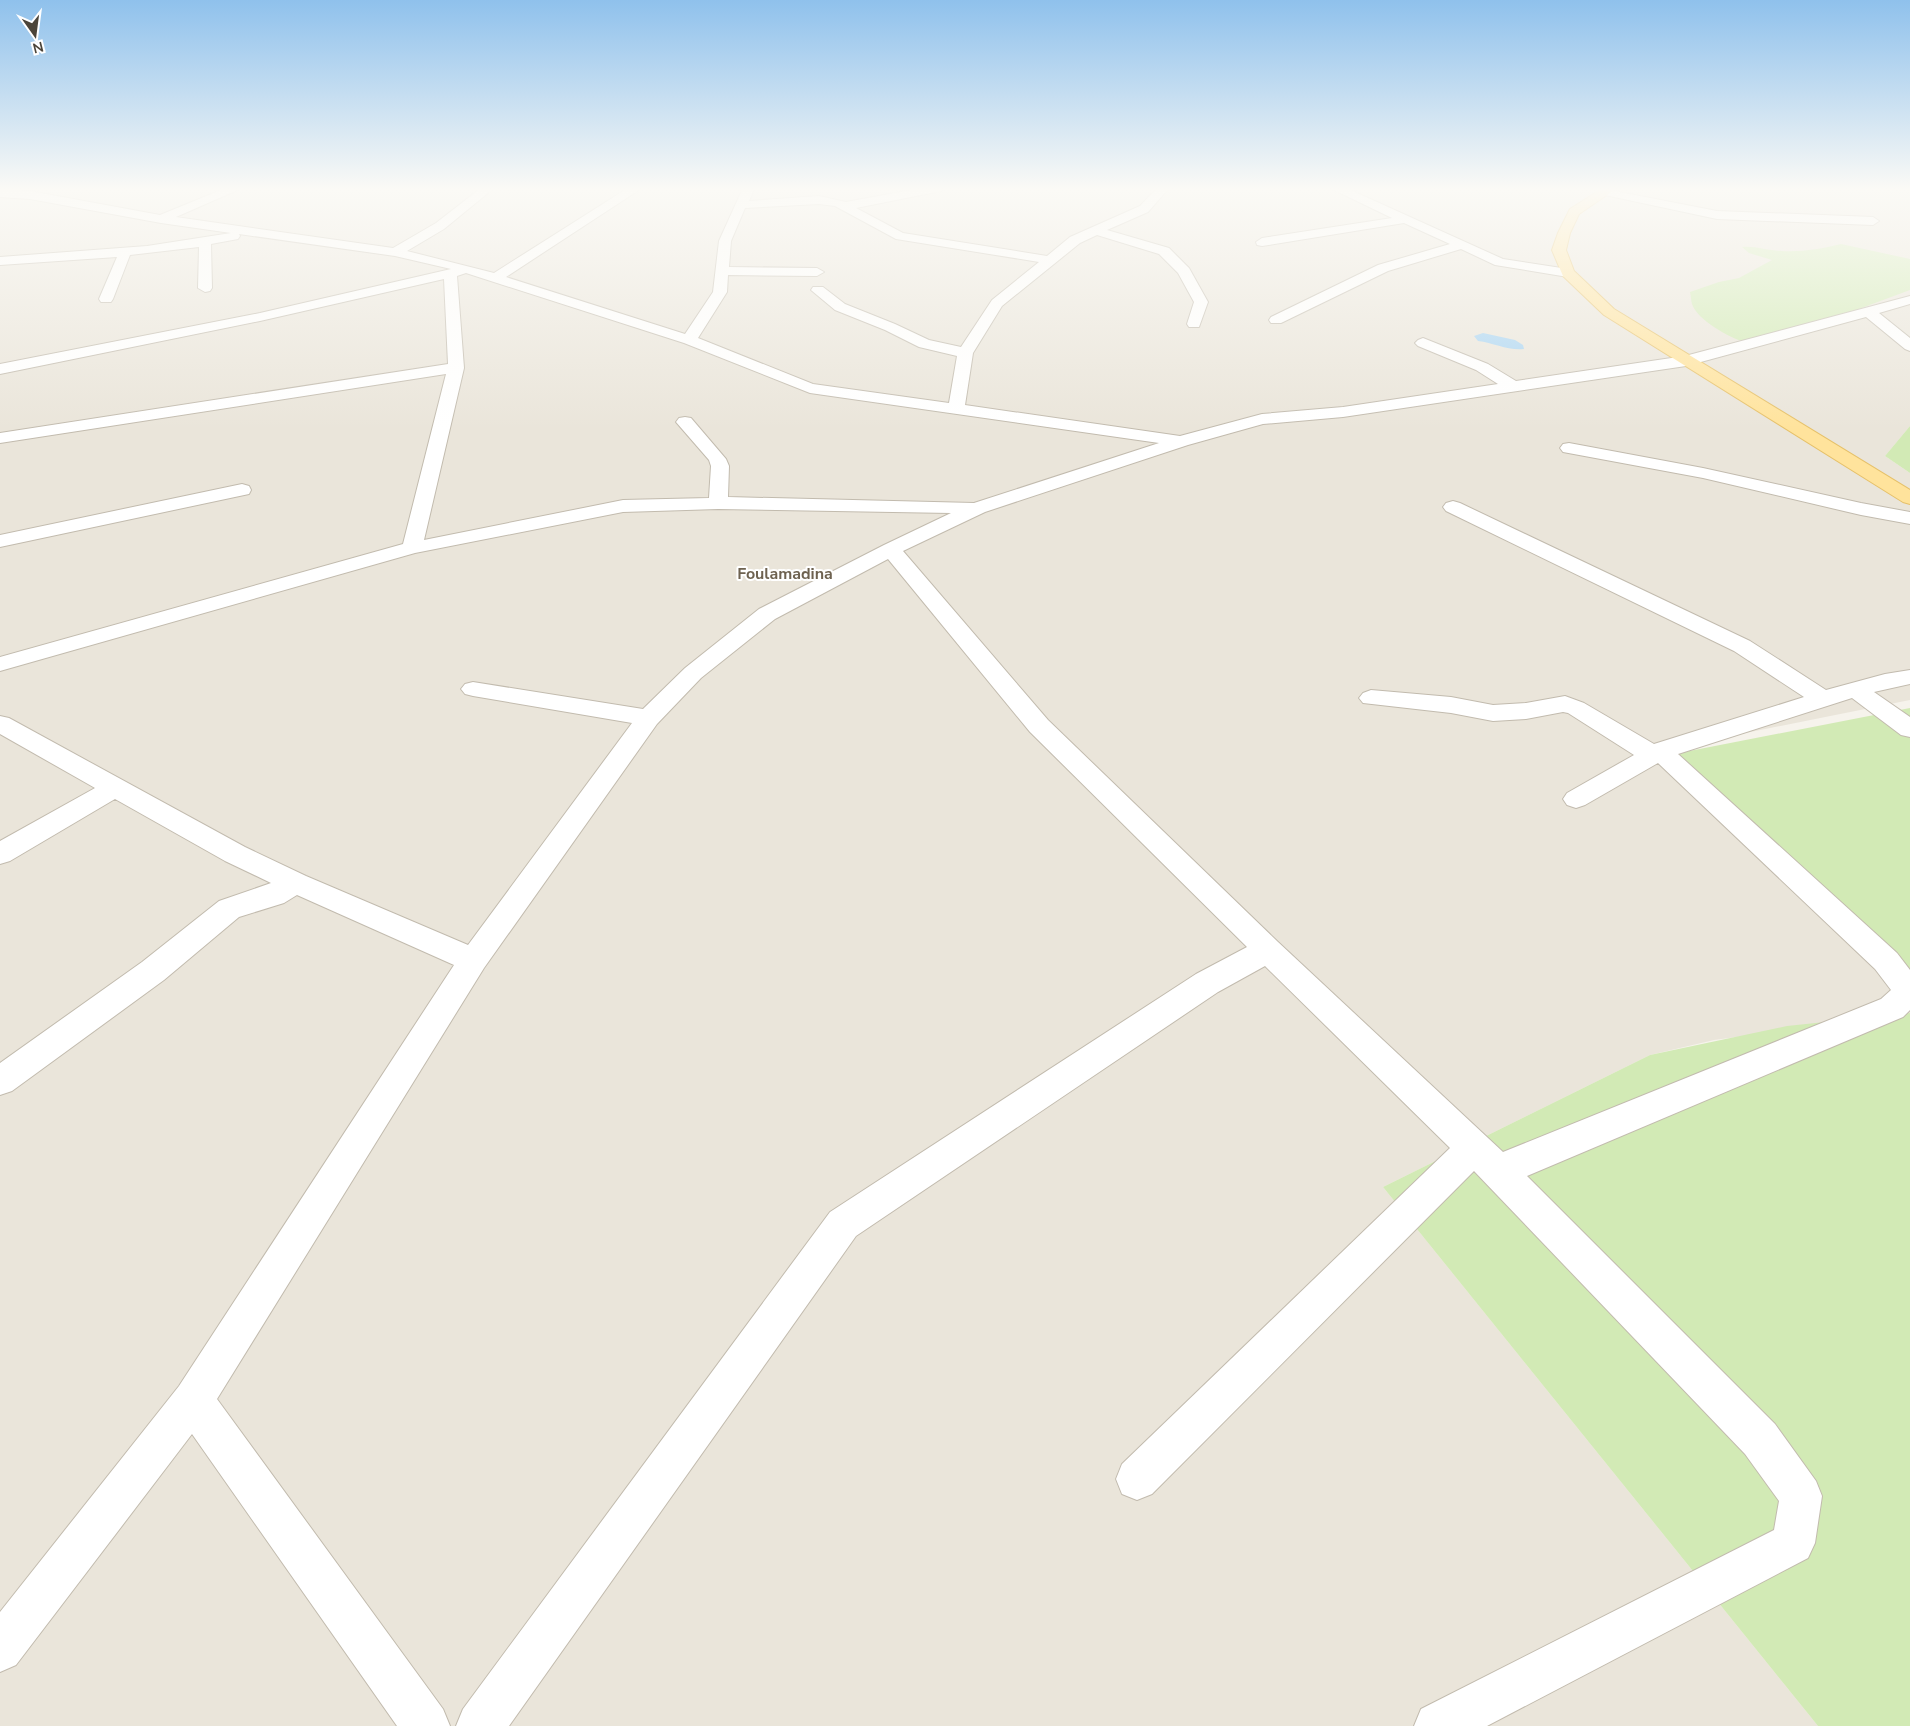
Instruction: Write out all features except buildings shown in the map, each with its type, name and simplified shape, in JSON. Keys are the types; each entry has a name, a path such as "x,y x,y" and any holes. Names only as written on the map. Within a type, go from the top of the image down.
{"main road":[{"path":"1566,269 1568,273 1609,312 1910,498"}],"street":[{"path":"106,299 118,269"},
{"path":"205,269 205,288"},
{"path":"0,369 260,317 468,269 688,340 810,388 1182,441"},
{"path":"495,278 510,269"},
{"path":"956,409 965,352 997,303 1039,269"},
{"path":"1182,269 1201,302 1194,324"},
{"path":"1276,320 1382,269"},
{"path":"1540,269 1568,273"},
{"path":"688,340 720,292 722,270 817,272"},
{"path":"412,548 456,368 450,273"},
{"path":"818,290 840,308 890,327 924,344 965,352"},
{"path":"0,1649 193,1400 473,960 648,718 694,673 767,614 891,549 978,508 1182,441 1262,419 1343,412 1686,361 1910,300"},
{"path":"1869,312 1910,346"},
{"path":"1424,343 1482,367 1513,387"},
{"path":"0,438 456,368"},
{"path":"686,422 717,459 720,466 718,503"},
{"path":"1569,448 1703,473 1910,518"},
{"path":"0,541 242,490"},
{"path":"0,664 412,548 623,506 718,503 978,508"},
{"path":"1454,507 1742,646 1823,699"},
{"path":"891,549 1039,726 1268,950 1486,1159 1760,1439 1801,1496 1793,1542 1438,1726"},
{"path":"1576,799 1657,753 1823,699 1910,677"},
{"path":"472,689 648,718"},
{"path":"1856,690 1910,729"},
{"path":"1137,1479 1486,1159 1892,1008 1909,991 1886,961 1657,753 1576,708 1565,704 1526,711 1493,713 1451,705 1370,698"},
{"path":"0,724 235,854 296,883 473,960"},
{"path":"0,854 114,788"},
{"path":"0,1081 152,971 229,909 274,895 296,883"},
{"path":"480,1726 843,1224 1207,984 1268,950"},
{"path":"193,1400 426,1726"}],"shaded area":[{"path":"0,269 1910,269 1910,426 1885,456 1910,473 1910,700 1651,752 1910,985 1910,1014 1714,1040 1650,1055 1383,1187 1818,1726 0,1726"}],"green space":[{"path":"1756,269 1910,269 1910,290 1840,316 1745,342 1731,337 1700,316 1692,304 1690,292 1719,282 1739,278"},
{"path":"1910,426 1910,473 1885,456"},
{"path":"1910,708 1910,983 1674,754"},
{"path":"1910,1013 1910,1726 1818,1726 1383,1187 1650,1055 1787,1026"}],"water":[{"path":"1483,333 1515,340 1523,345 1524,349 1513,349 1478,341 1474,336"}],"district":[{"name":"Foulamadina","path":"785,573"}]}
